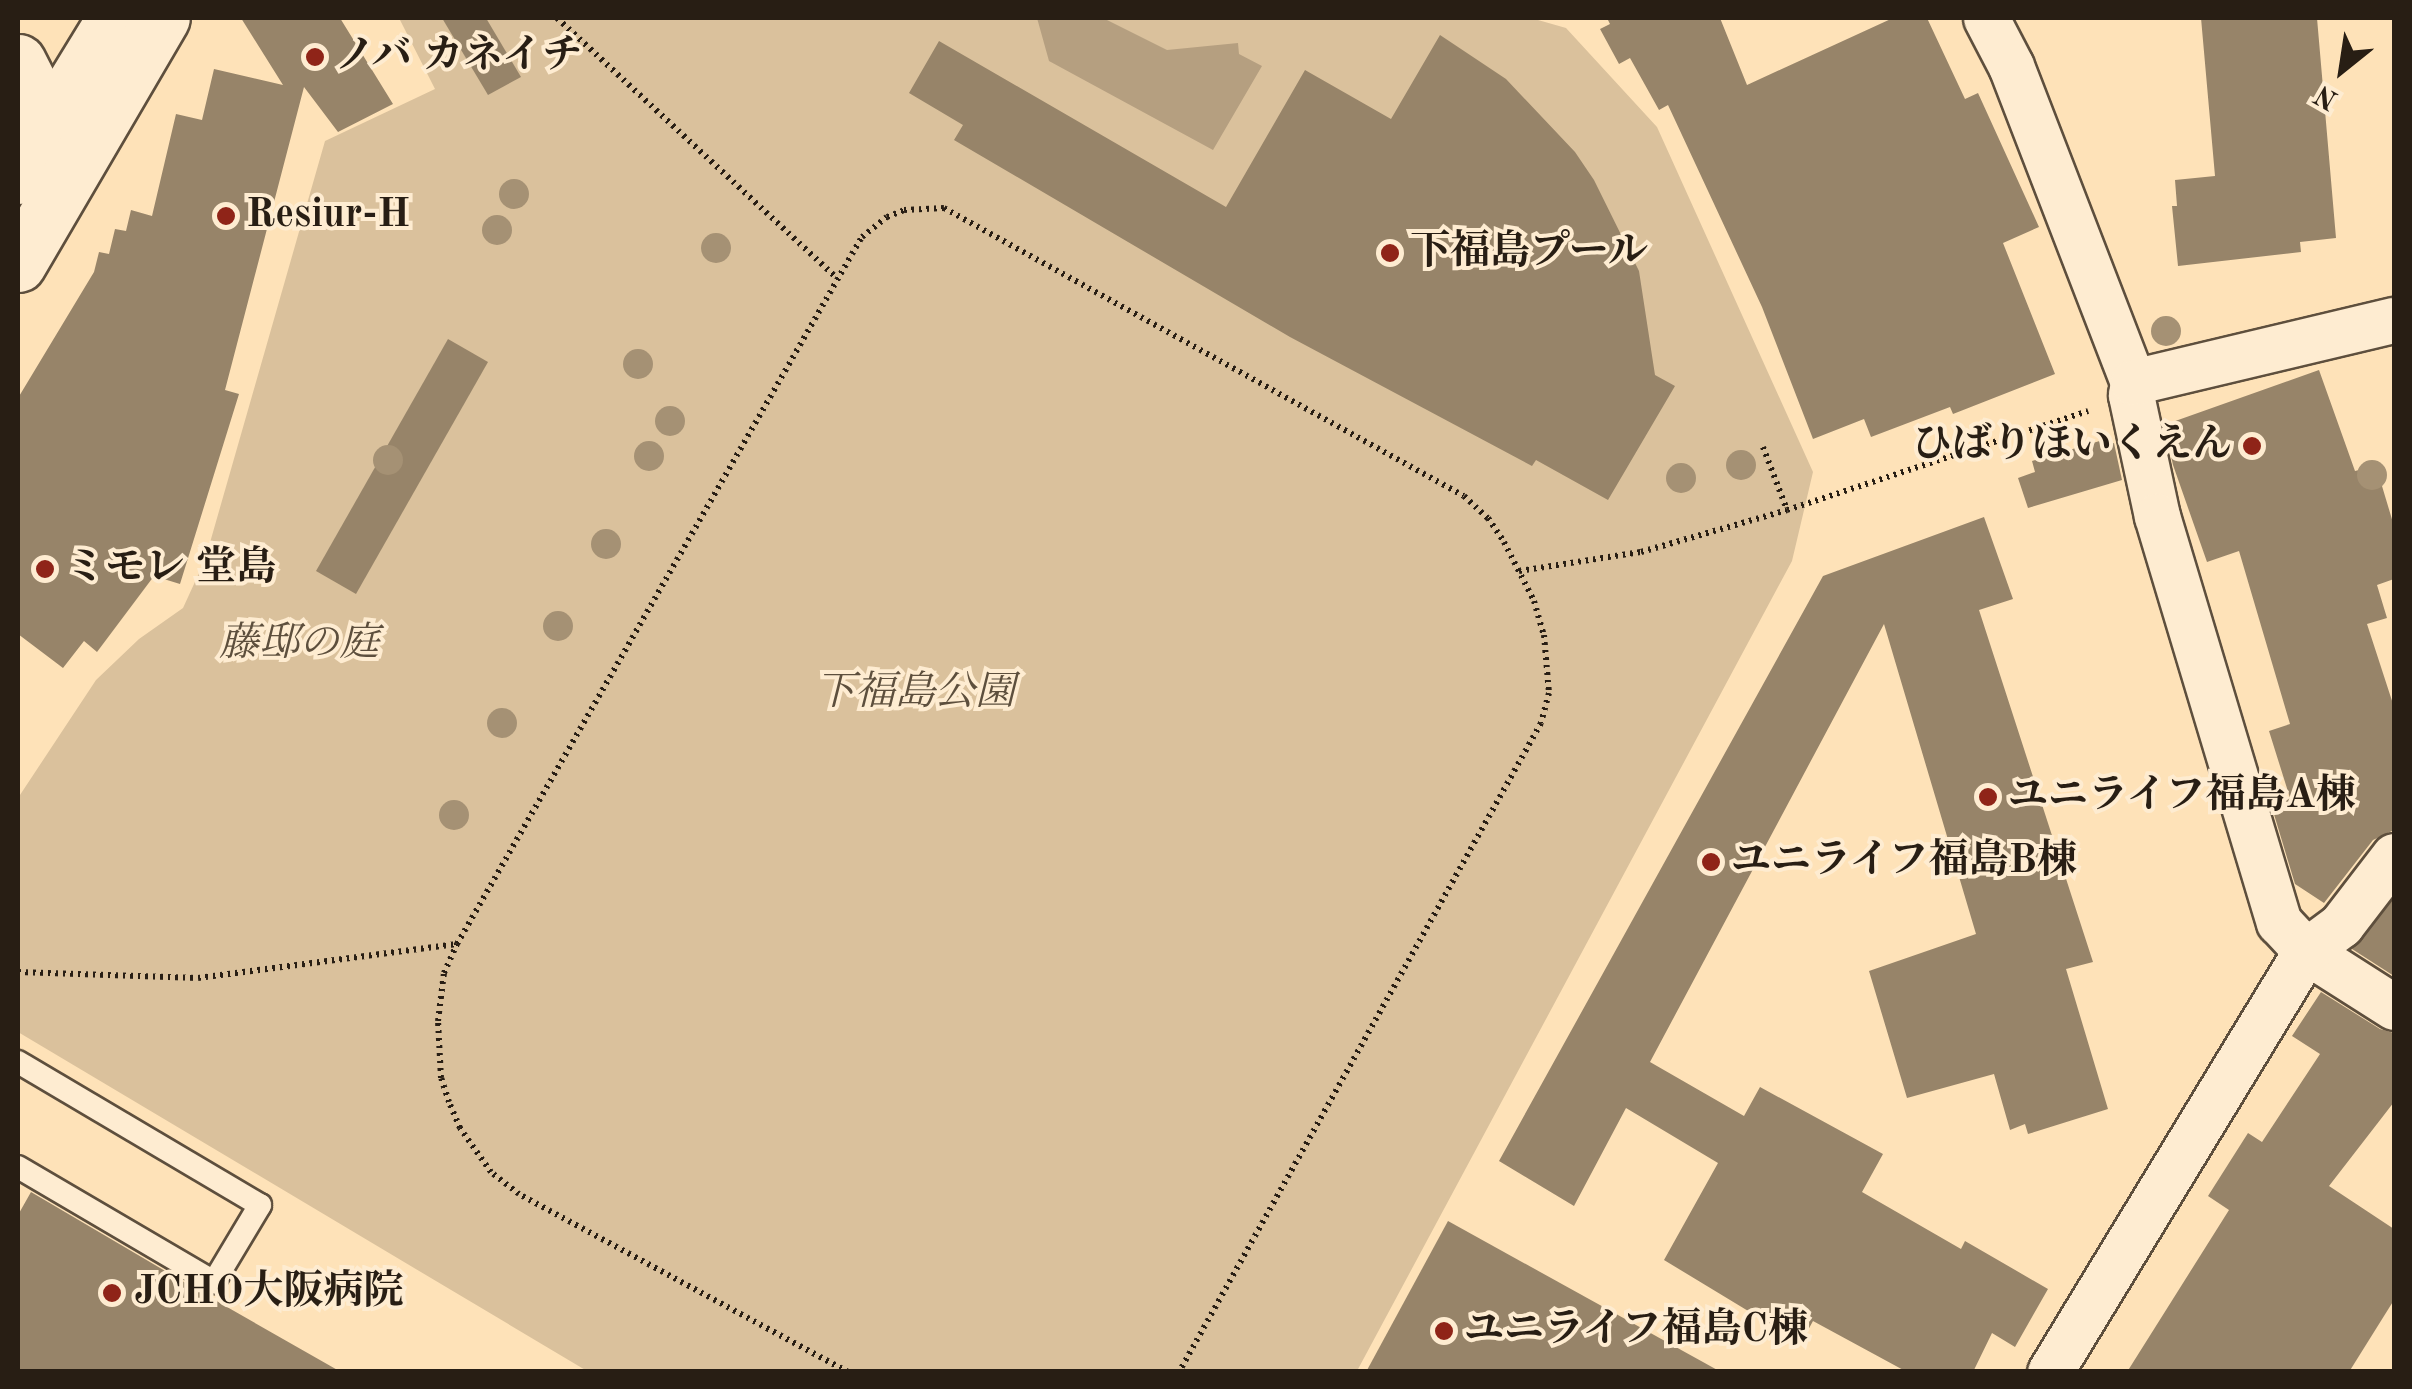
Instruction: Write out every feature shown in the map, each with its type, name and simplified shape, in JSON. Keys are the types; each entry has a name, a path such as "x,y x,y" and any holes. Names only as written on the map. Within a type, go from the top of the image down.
{"street":[{"path":"29,158 115,18"},
{"path":"18,264 162,18"},
{"path":"1986,18 2011,66 2132,388 2157,516 2279,922 2306,951 2394,1007"},
{"path":"18,62 30,86 29,158"},
{"path":"2132,388 2394,320"},
{"path":"2050,1372 2306,951 2341,925 2394,856"}],"lane":[{"path":"18,1062 260,1205 214,1282 18,1167"}],"path":[{"path":"557,18 837,278"},
{"path":"848,1372 519,1194 491,1172 460,1128 441,1078 438,1020 444,973 457,944 837,278 875,224 904,210 944,208 1464,496 1488,518 1520,571 1534,601 1550,666 1549,693 1541,723 1179,1372"},
{"path":"1520,571 1641,552 1787,510 2132,388"},
{"path":"1763,447 1787,510"},
{"path":"18,972 198,978 457,944"}],"green space":[{"name":"下福島公園","path":"399,18 1531,18 1566,28 1657,127 1813,472 1792,561 1357,1371 587,1371 18,1032 18,798 96,680 139,639 183,608 205,560 325,141 435,89"}],"shaded area":[{"path":"1037,18 1103,18 1167,50 1238,43 1239,54 1262,66 1213,150 1049,61"}],"building":[{"path":"241,18 340,18 393,104 338,132 304,87 225,390 239,394 180,584 154,576 97,652 84,641 63,668 18,634 18,398 94,272 99,252 109,254 115,229 126,231 131,210 152,216 176,114 202,120 214,69 283,85"},
{"path":"442,18 486,18 521,77 488,95"},
{"path":"1607,18 1720,18 1747,85 1893,18 1927,18 1965,99 1978,93 2039,227 2003,243 2055,374 1953,414 1950,407 1871,437 1864,419 1813,439 1762,307 1668,105 1659,110 1630,58 1619,64 1600,29 1610,24"},
{"path":"2201,18 2317,18 2336,238 2300,242 2301,252 2178,266 2172,206 2177,206 2175,180 2215,176"},
{"name":"下福島プール","path":"1440,35 1506,79 1575,152 1594,180 1639,271 1655,375 1675,386 1608,500 1536,460 1532,466 1290,337 954,140 963,125 909,93 939,41 1226,207 1305,70 1391,119"},
{"path":"448,339 488,362 356,594 316,571"},
{"path":"2319,370 2355,471 2376,466 2394,526 2394,579 2377,585 2387,618 2367,624 2394,707 2394,830 2373,840 2324,903 2295,884 2273,811 2272,805 2290,798 2269,731 2290,724 2239,551 2207,562 2173,465 2164,425"},
{"path":"2103,440 2105,447 2114,443 2122,480 2028,508 2018,478 2035,472 2032,461"},
{"path":"1984,517 2013,599 1979,610 2093,962 2066,969 2108,1109 2028,1134 2025,1124 2010,1130 1994,1074 1907,1098 1869,971 1976,934 1884,624 1650,1062 1744,1116 1760,1087 1883,1154 1862,1192 1961,1249 1965,1241 2048,1289 2015,1347 1992,1333 1973,1372 1907,1372 1813,1321 1801,1343 1664,1260 1718,1163 1626,1108 1574,1206 1499,1161 1823,576"},
{"path":"2394,898 2394,976 2352,949"},
{"path":"2321,992 2380,1029 2394,1033 2394,1102 2329,1186 2394,1229 2394,1300 2349,1372 2127,1372 2229,1210 2208,1196 2248,1133 2262,1142 2320,1054 2292,1036"},
{"name":"JCHO大阪病院","path":"31,1192 341,1372 18,1372 18,1215"},
{"path":"1448,1221 1721,1372 1366,1372"}],"place":[{"name":"ノバ カネイチ","path":"315,57"},
{"name":"Resiur-H","path":"226,216"},
{"name":"下福島プール","path":"1390,253"},
{"name":"ひばりほいくえん","path":"2252,446"},
{"name":"ミモレ 堂島","path":"45,569"},
{"name":"ユニライフ福島A棟","path":"1988,797"},
{"name":"ユニライフ福島B棟","path":"1711,862"},
{"name":"JCHO大阪病院","path":"112,1293"},
{"name":"ユニライフ福島C棟","path":"1444,1331"}],"park label":[{"name":"藤邸の庭","path":"299,645"}]}
